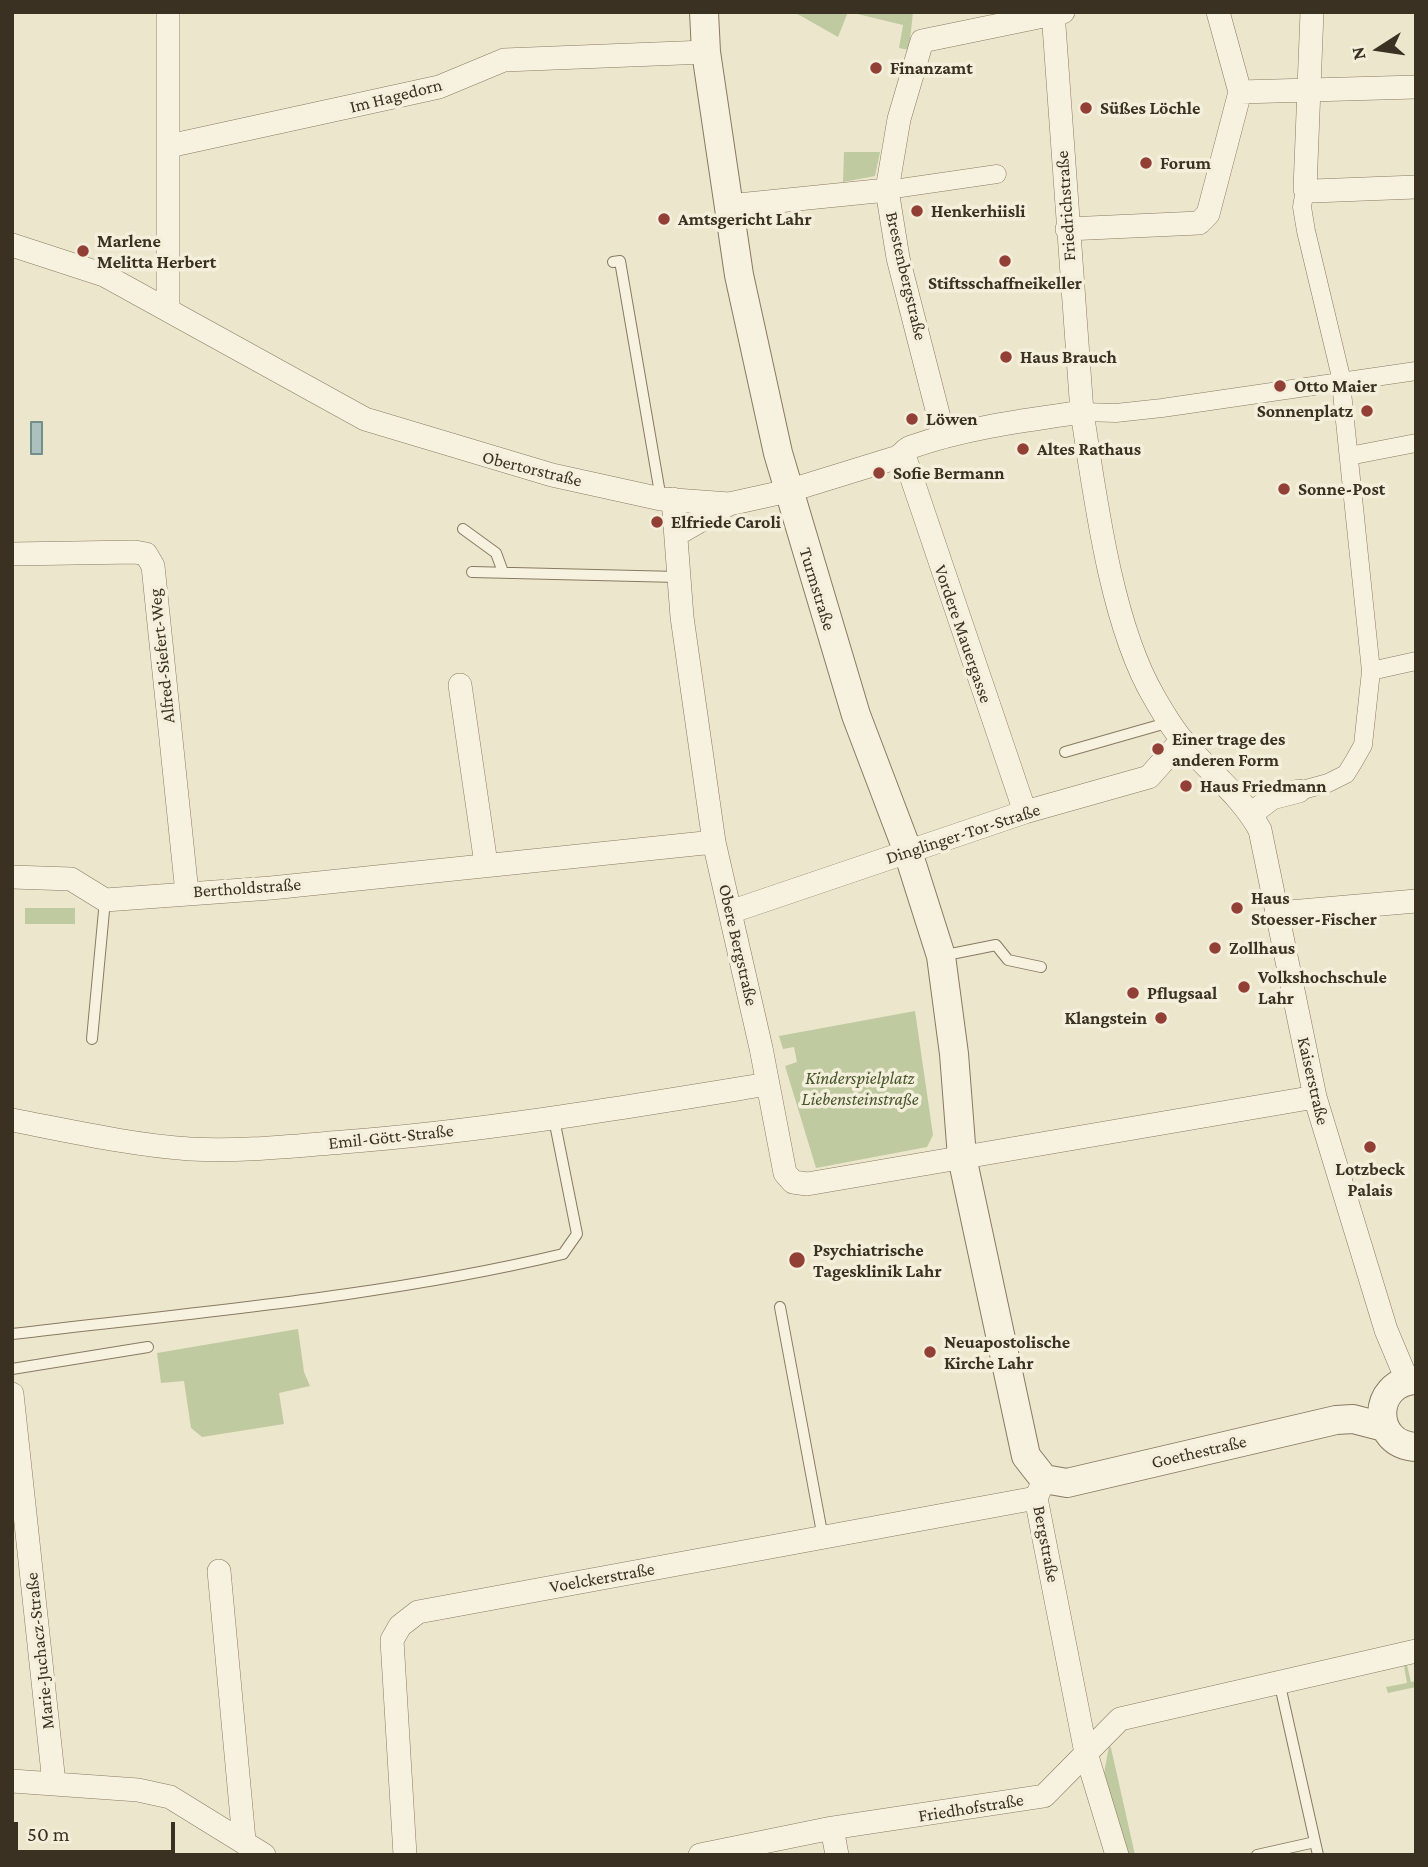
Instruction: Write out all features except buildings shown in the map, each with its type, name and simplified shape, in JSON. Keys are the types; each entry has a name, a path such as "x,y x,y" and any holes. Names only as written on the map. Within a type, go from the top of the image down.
{"street":[{"path":"168,12 169,310"},
{"name":"Turmstraße","path":"704,12 705,52 739,275 788,491 856,715 908,852 941,956 954,1054 962,1157"},
{"path":"1067,229 1199,223 1209,214 1240,92 1218,12"},
{"path":"1251,814 1272,798 1328,783 1346,774 1363,745 1371,671 1341,383 1302,206 1306,189 1312,12"},
{"name":"Brestenbergstraße","path":"944,437 898,258 887,190 899,119 922,41 1056,13"},
{"name":"Friedrichstraße","path":"1056,13 1067,229 1082,414"},
{"name":"Im Hagedorn","path":"169,146 439,87 504,60 705,52"},
{"path":"1240,92 1416,87"},
{"path":"728,206 887,190 997,174"},
{"path":"1306,189 1312,191 1416,187"},
{"name":"Obertorstraße","path":"12,245 104,275 365,419 499,461 667,499 729,504 788,491 904,455 911,447 944,437 1082,414"},
{"path":"1082,414 1116,413 1416,371"},
{"name":"Kaiserstraße","path":"1082,414 1121,613 1153,695 1176,731 1251,814 1264,842 1315,1097 1387,1330 1412,1380"},
{"path":"1349,456 1416,443"},
{"name":"Vordere Mauergasse","path":"904,455 919,508 1024,812"},
{"name":"Obere Bergstraße","path":"667,499 677,534 678,577 714,842 785,1173 793,1182 807,1184 962,1157"},
{"path":"677,534 729,504"},
{"name":"Alfred-Siefert-Weg","path":"12,554 135,552 146,554 153,566 187,893"},
{"path":"1371,671 1416,661"},
{"path":"460,685 486,864"},
{"name":"Dinglinger-Tor-Straße","path":"730,912 1024,812 1149,778 1176,731"},
{"name":"Bertholdstraße","path":"105,900 271,888 714,842"},
{"path":"12,877 71,879 105,900"},
{"path":"1278,913 1416,901"},
{"name":"Emil-Gött-Straße","path":"12,1120 190,1149 299,1146 388,1139 554,1119 768,1084"},
{"path":"962,1157 1315,1097"},
{"name":"Bergstraße","path":"962,1157 1026,1456 1040,1488 1086,1753 1117,1855"},
{"name":"Goethestraße","path":"1040,1488 1336,1420 1383,1416 1391,1389 1412,1380"},
{"name":"Marie-Juchacz-Straße","path":"12,1394 54,1783"},
{"path":"1383,1416 1395,1441 1416,1447"},
{"name":"Voelckerstraße","path":"405,1855 392,1640 400,1626 418,1612 823,1538 1040,1488"},
{"path":"219,1571 244,1840"},
{"name":"Friedhofstraße","path":"700,1855 832,1828 1044,1796 1120,1718 1416,1651"},
{"path":"12,1781 138,1790 170,1797 244,1840 264,1855"},
{"path":"832,1828 837,1855"}],"lane":[{"path":"613,262 620,261 667,499"},
{"path":"463,530 496,553 503,572"},
{"path":"472,572 678,577"},
{"path":"1065,752 1176,731"},
{"path":"92,1039 105,900"},
{"path":"941,956 996,945 1008,960 1041,967"},
{"path":"12,1334 439,1281 563,1254 577,1234 554,1119"},
{"path":"779,1307 823,1538"},
{"path":"12,1369 148,1347"},
{"path":"1279,1681 1318,1855"},
{"path":"1257,1855 1315,1842"}],"green space":[{"path":"794,12 848,12 838,37"},
{"path":"849,12 913,12 909,50 899,48 903,25"},
{"path":"844,152 880,152 875,176 843,182"},
{"path":"25,908 75,908 75,924 25,924"},
{"name":"Kinderspielplatz Liebensteinstraße","path":"915,1011 933,1135 927,1147 816,1168 785,1066 797,1062 794,1047 783,1049 779,1036"},
{"path":"298,1329 304,1372 310,1386 279,1393 284,1424 202,1437 191,1428 184,1381 161,1383 157,1353"},
{"path":"1407,1665 1411,1682 1416,1681 1416,1687 1388,1693 1386,1687 1407,1683 1404,1666"},
{"path":"1109,1746 1135,1855 1123,1855 1103,1779"}],"shaded area":[{"path":"31,422 42,422 42,454 31,454"}],"place":[{"name":"Finanzamt","path":"876,68"},
{"name":"Süßes Löchle","path":"1086,108"},
{"name":"Forum","path":"1146,163"},
{"name":"Henkerhiisli","path":"917,211"},
{"name":"Amtsgericht Lahr","path":"664,219"},
{"name":"Marlene Melitta Herbert","path":"83,251"},
{"name":"Stiftsschaffneikeller","path":"1005,261"},
{"name":"Haus Brauch","path":"1006,357"},
{"name":"Otto Maier","path":"1280,386"},
{"name":"Sonnenplatz","path":"1367,411"},
{"name":"Löwen","path":"912,419"},
{"name":"Altes Rathaus","path":"1023,449"},
{"name":"Sofie Bermann","path":"879,473"},
{"name":"Sonne-Post","path":"1284,489"},
{"name":"Elfriede Caroli","path":"657,522"},
{"name":"Einer trage des anderen Form","path":"1158,749"},
{"name":"Haus Friedmann","path":"1186,786"},
{"name":"Haus Stoesser-Fischer","path":"1237,908"},
{"name":"Zollhaus","path":"1215,948"},
{"name":"Volkshochschule Lahr","path":"1244,987"},
{"name":"Pflugsaal","path":"1133,993"},
{"name":"Klangstein","path":"1161,1018"},
{"name":"Lotzbeck Palais","path":"1370,1147"},
{"name":"Psychiatrische Tagesklinik Lahr","path":"797,1260"},
{"name":"Neuapostolische Kirche Lahr","path":"930,1352"}]}
